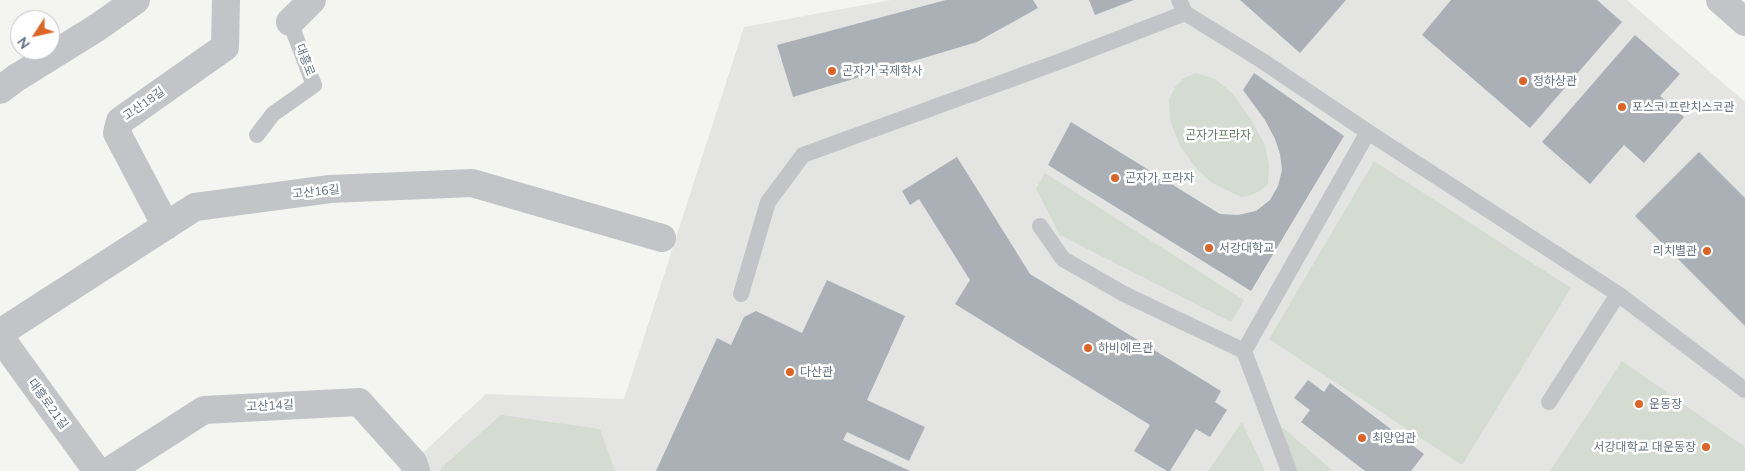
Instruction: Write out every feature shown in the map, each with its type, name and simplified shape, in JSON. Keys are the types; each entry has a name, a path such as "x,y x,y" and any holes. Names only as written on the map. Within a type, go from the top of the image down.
{"street":[{"path":"0,90 136,0"},
{"name":"고산18길","path":"166,226 117,133 120,121 226,47 226,0"},
{"name":"대흥로","path":"290,22 312,0"},
{"path":"1720,0 1745,22"},
{"name":"고산16길","path":"0,333 195,207 330,189 472,183 662,238"},
{"name":"대흥로21길","path":"0,337 97,471"},
{"name":"고산14길","path":"109,471 204,410 359,402 413,462 416,471"}],"lane":[{"path":"741,294 768,202 803,155 1061,61 1182,7 1368,132 1618,294 1745,390"},
{"name":"대흥로","path":"257,135 273,114 314,85 290,22"},
{"path":"1244,351 1368,132"},
{"path":"1040,226 1063,259 1124,294 1244,351 1289,471"},
{"path":"1549,402 1618,294"}],"shaded area":[{"name":"서강대학교","path":"891,0 1627,0 1745,102 1745,471 413,471 413,462 486,394 624,399 744,27"}],"green space":[{"name":"곤자가프라자","path":"1196,73 1215,79 1232,93 1250,118 1265,145 1269,165 1268,184 1260,191 1241,197 1212,183 1195,167 1179,144 1170,120 1169,100 1175,87 1184,78"},
{"path":"1374,161 1571,288 1462,465 1269,339"},
{"path":"1045,173 1244,300 1231,322 1060,235 1036,189"},
{"name":"운동장","path":"1622,361 1745,447 1745,471 1550,471"},
{"path":"501,415 600,429 615,471 441,471 441,468"},
{"path":"1242,422 1265,471 1208,471"},
{"path":"1282,427 1333,471 1295,471 1277,435"}],"building":[{"name":"곤자가 국제학사","path":"946,0 1033,0 1038,8 977,42 793,97 777,45"},
{"path":"1089,0 1134,0 1095,15"},
{"path":"1240,0 1346,0 1300,53"},
{"name":"정하상관","path":"1451,0 1597,0 1622,22 1530,128 1422,35"},
{"name":"포스코 프란치스코관","path":"1635,35 1680,74 1660,96 1684,117 1644,163 1624,145 1590,184 1542,142"},
{"name":"곤자가 프라자","path":"1254,73 1344,136 1251,291 1048,165 1071,122 1220,214 1238,215 1256,211 1270,200 1278,186 1282,170 1280,154 1275,139 1265,120 1243,90"},
{"name":"리치별관","path":"1699,152 1745,198 1745,326 1635,216"},
{"name":"하비에르관","path":"957,157 1030,274 1221,391 1215,402 1227,410 1210,437 1196,429 1170,471 1134,451 1150,425 955,304 970,280 919,199 910,205 902,191"},
{"name":"다산관","path":"827,280 905,316 867,400 925,427 909,461 847,432 843,440 910,471 656,471 717,338 731,345 744,317 756,311 802,333"},
{"name":"최양업관","path":"1308,380 1324,392 1330,383 1424,454 1411,471 1365,471 1301,422 1310,410 1294,398"}],"place":[{"name":"곤자가 국제학사","path":"832,71"},
{"name":"정하상관","path":"1523,81"},
{"name":"포스코 프란치스코관","path":"1622,107"},
{"name":"곤자가 프라자","path":"1115,178"},
{"name":"서강대학교","path":"1209,248"},
{"name":"리치별관","path":"1707,251"},
{"name":"하비에르관","path":"1088,348"},
{"name":"다산관","path":"790,372"},
{"name":"운동장","path":"1639,404"},
{"name":"최양업관","path":"1362,438"},
{"name":"서강대학교 대운동장","path":"1706,447"}]}
